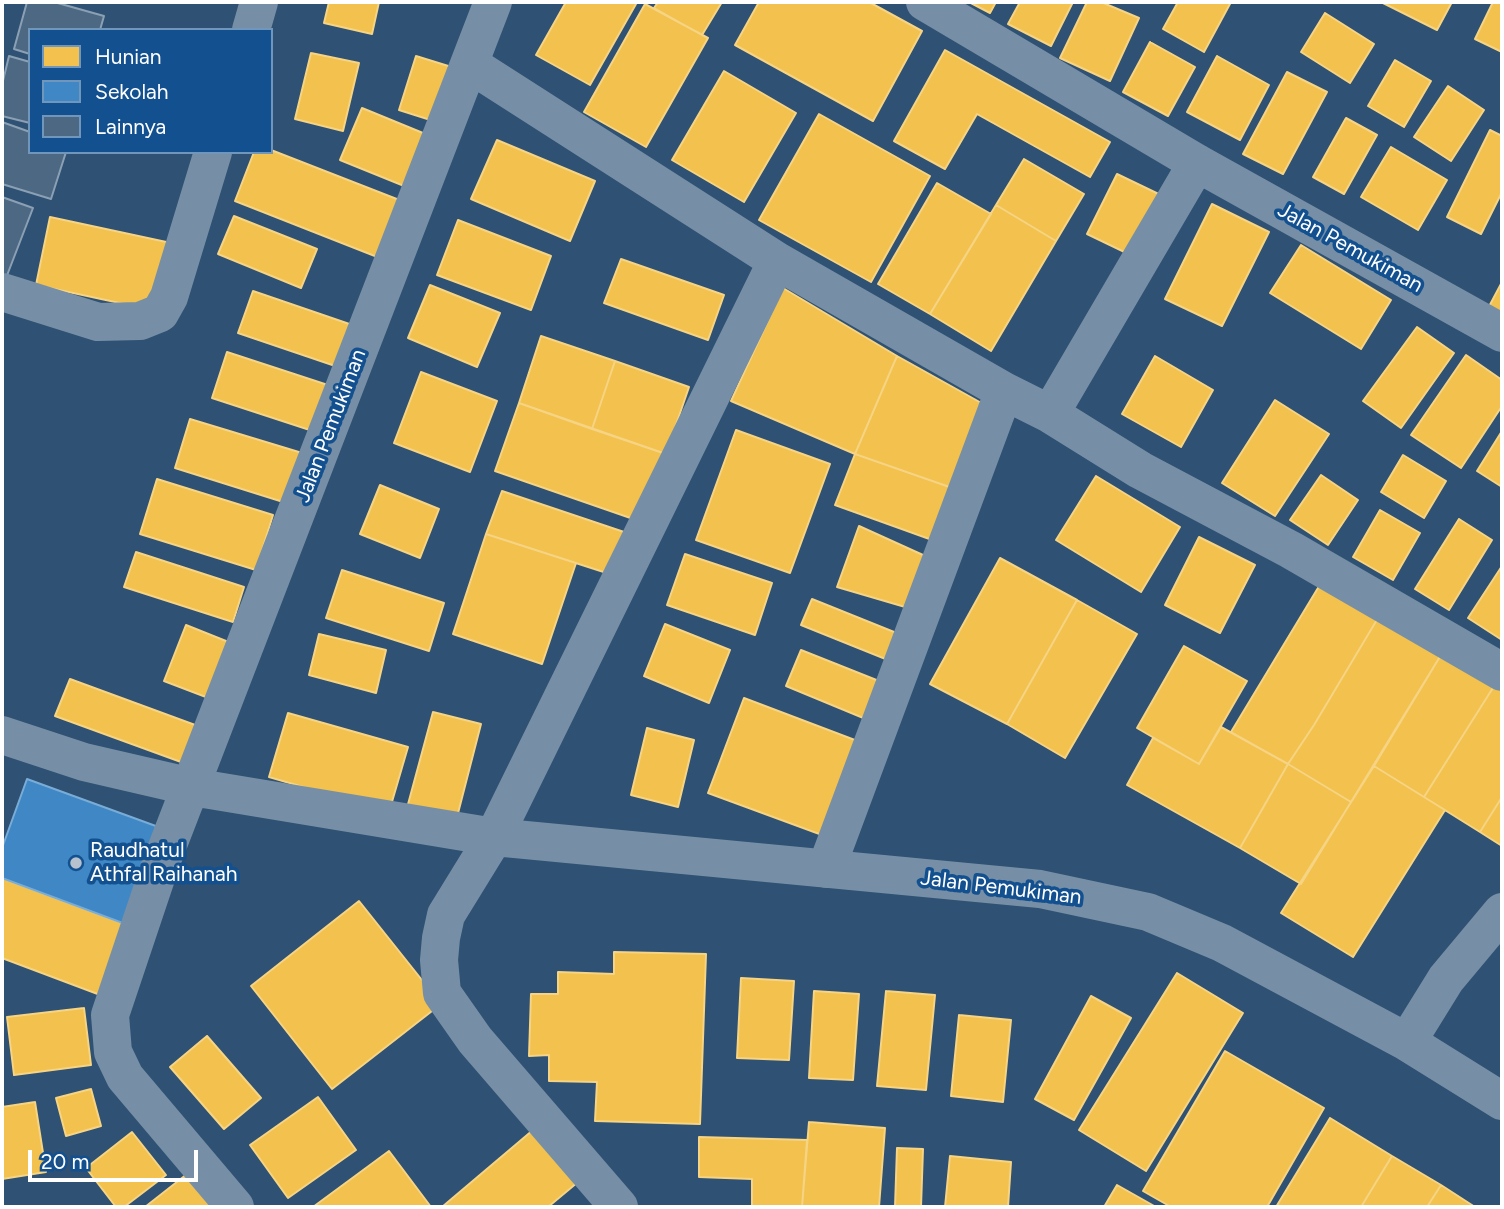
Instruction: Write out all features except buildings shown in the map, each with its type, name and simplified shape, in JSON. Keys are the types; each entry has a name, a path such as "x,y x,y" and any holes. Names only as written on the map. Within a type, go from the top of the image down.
{"street":[{"path":"252,28 260,2"},
{"name":"Jalan Pemukiman","path":"235,1207 125,1077 113,1052 110,1015 161,863 471,65 493,2"},
{"name":"Jalan Pemukiman","path":"925,2 1197,163 1502,333"},
{"path":"471,65 777,261 1003,391 1050,414 1140,470 1291,550 1502,672"},
{"path":"2,292 98,322 140,321 160,313 169,297 212,154"},
{"path":"1050,414 1197,163"},
{"path":"619,1207 475,1040 442,993 439,960 441,938 446,915 494,837 777,261"},
{"path":"826,869 1003,391"},
{"name":"Jalan Pemukiman","path":"2,735 84,762 192,787 494,837 1040,889 1148,912 1222,943 1407,1042 1502,1101"},
{"path":"1407,1042 1446,979 1502,912"}],"place":[{"name":"Raudhatul Athfal Raihanah","path":"76,863"}]}
